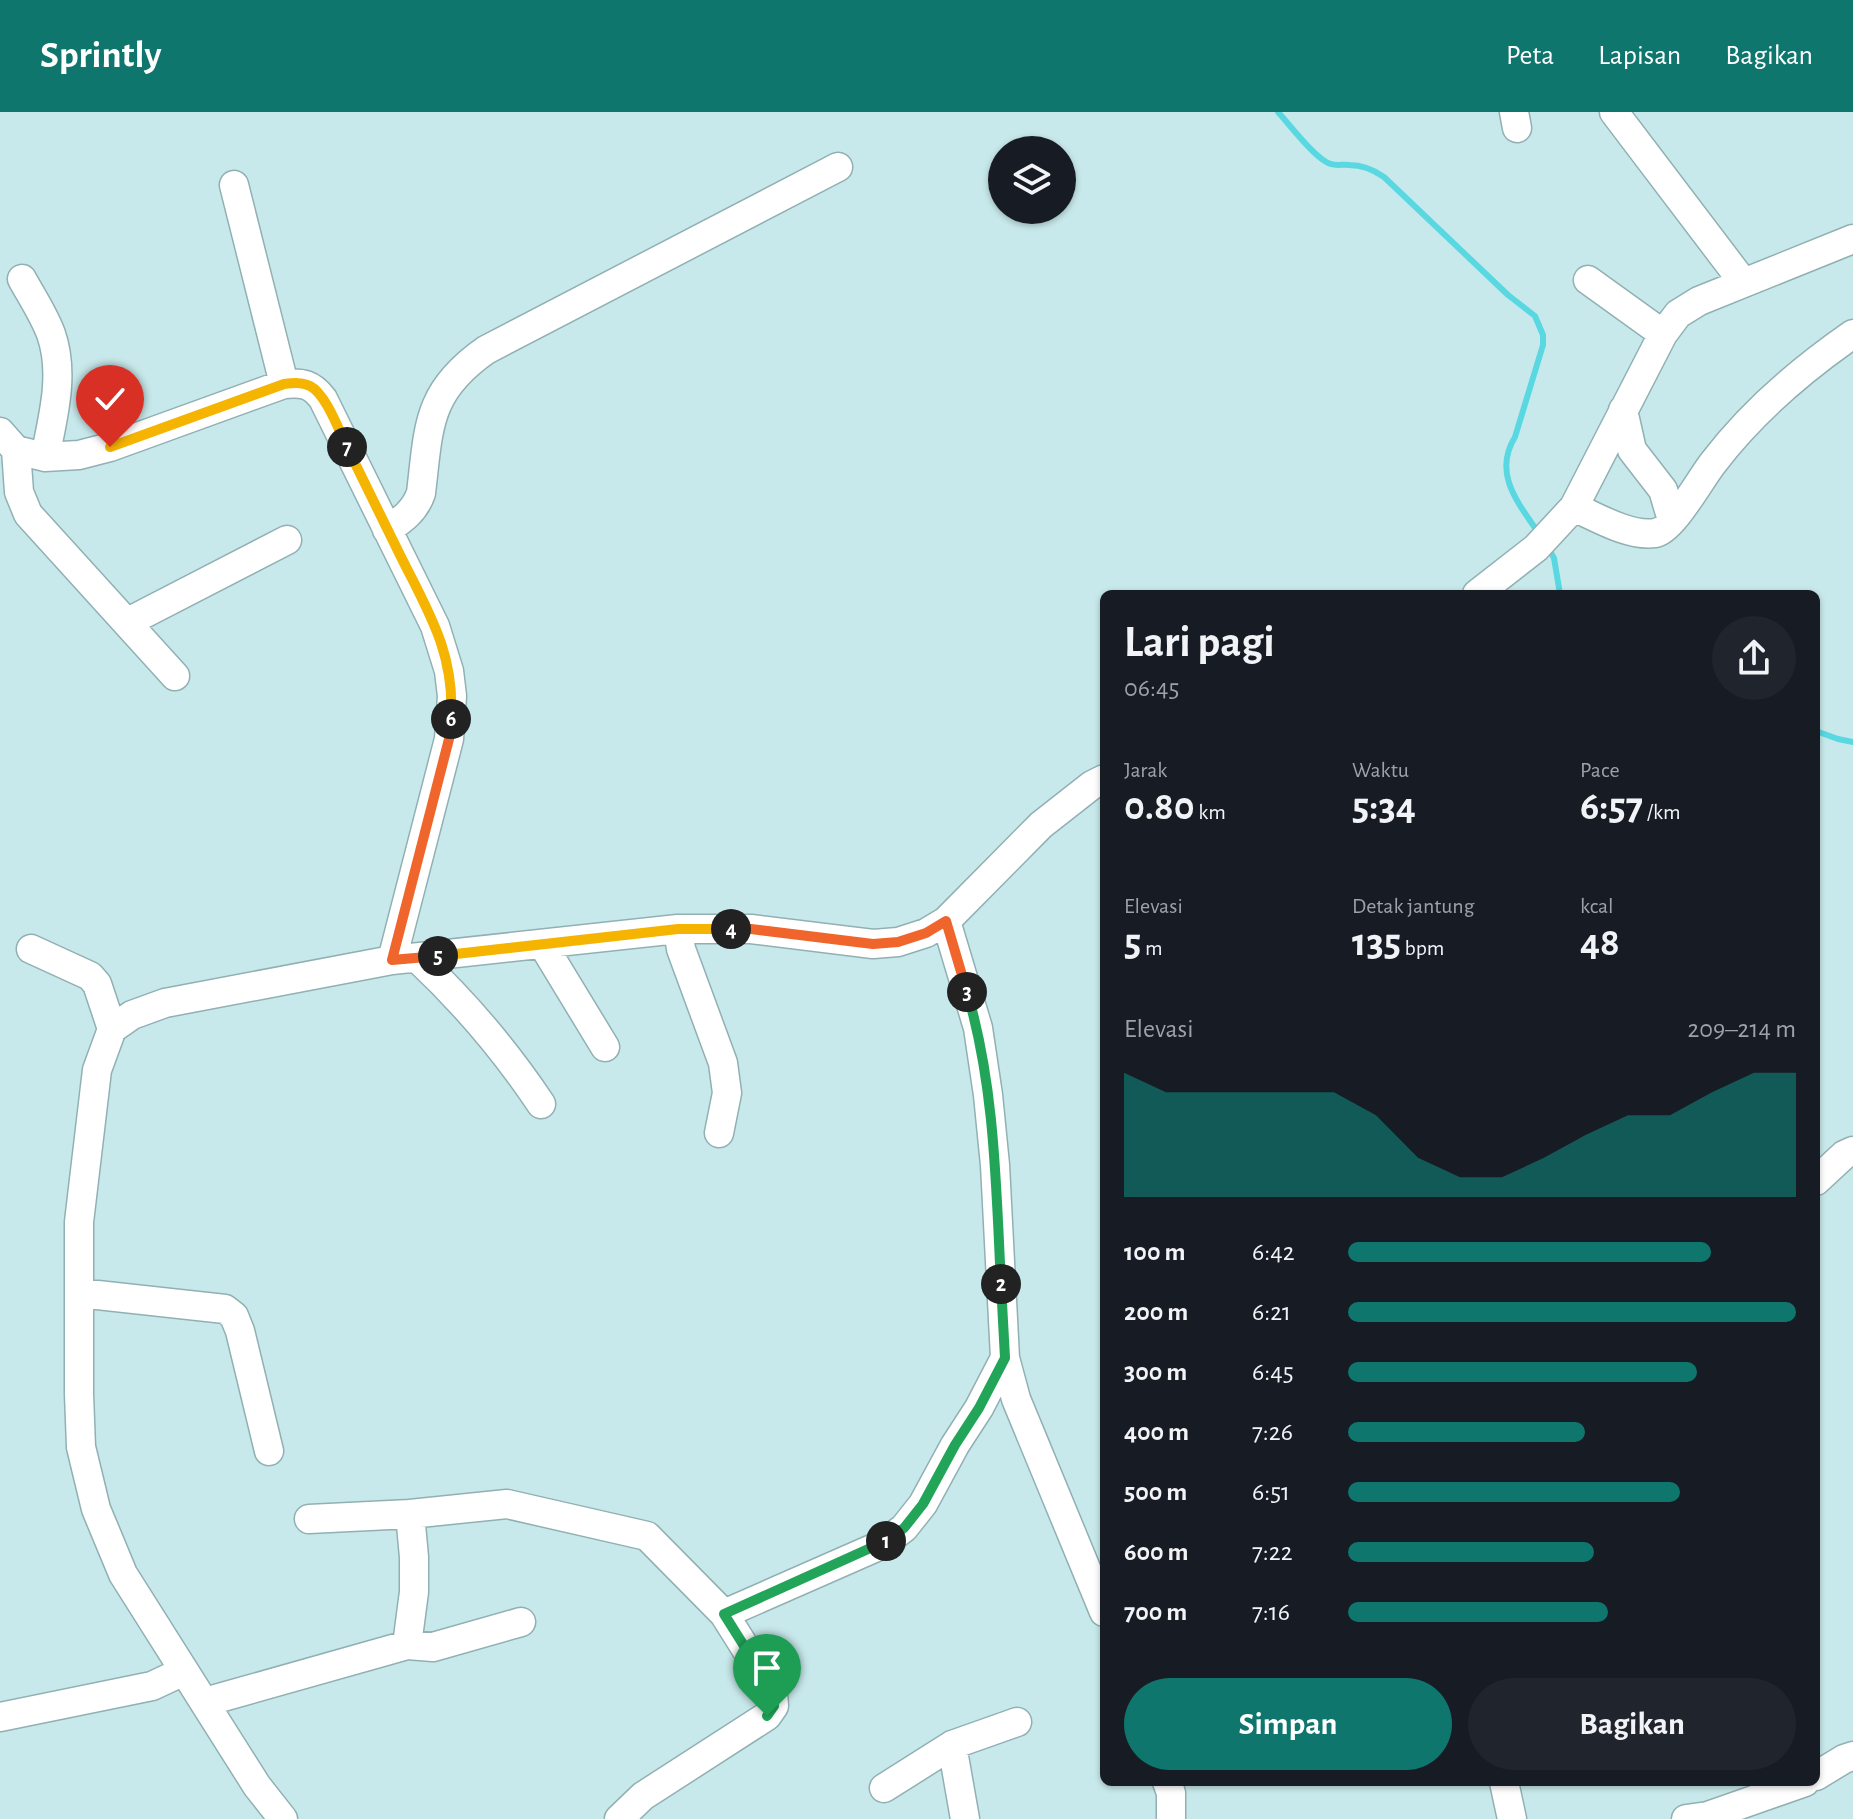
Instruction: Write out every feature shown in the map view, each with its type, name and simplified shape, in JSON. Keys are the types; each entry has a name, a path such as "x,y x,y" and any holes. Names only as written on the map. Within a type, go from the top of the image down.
{"street":[{"path":"1614,112 1743,282"},
{"path":"387,530 407,517 418,501 428,428 442,393 471,361 486,350 838,167"},
{"path":"234,185 284,384"},
{"path":"1482,590 1536,548 1566,516 1663,334 1678,314 1743,282 1853,239"},
{"path":"22,279 52,336 56,362 56,404 45,457"},
{"path":"1588,280 1663,334"},
{"path":"1566,516 1633,532 1656,533 1666,528 1712,463 1764,406 1824,354 1853,334"},
{"path":"8,441 45,457 79,455 110,447 284,384 309,385 317,391 435,626 449,671 452,696 449,739 405,959"},
{"path":"1623,410 1632,450 1663,490 1672,520"},
{"path":"8,441 19,492 28,514 175,676"},
{"path":"128,622 287,540"},
{"path":"283,1819 257,1786 123,1574 96,1509 81,1447 79,1222 97,1070 112,1029 132,1015 165,1003 405,959 678,929 751,929 873,944 898,942 926,933 946,921 1041,825 1100,781"},
{"path":"946,921 978,1028 988,1095 995,1165 1005,1358 1016,1399 1100,1602"},
{"path":"678,929 681,949 723,1063 727,1093 719,1133"},
{"path":"543,945 605,1047"},
{"path":"31,949 90,976 97,984 112,1029"},
{"path":"405,959 444,984 516,1067 541,1104"},
{"path":"1820,1177 1853,1151"},
{"path":"79,1293 225,1309 234,1316 269,1451"},
{"path":"724,1614 881,1545 904,1528 923,1504 1005,1358"},
{"path":"309,1519 410,1514 507,1504 647,1536 724,1614 773,1692 774,1706 767,1716 643,1796 619,1819"},
{"path":"407,1645 414,1580 410,1514"},
{"path":"205,1702 407,1645 433,1647 521,1622"},
{"path":"0,1717 152,1686 184,1671"},
{"path":"884,1788 952,1745 1017,1722"},
{"path":"952,1745 965,1819"},
{"path":"1820,1774 1853,1756"},
{"path":"1168,1786 1171,1819"},
{"path":"1505,1786 1512,1819"},
{"path":"1686,1819 1708,1816 1794,1786"}],"waterway":[{"path":"1278,112 1325,161 1333,165 1363,167 1384,177 1508,295 1535,316 1543,335 1543,345 1506,464 1511,488 1540,535"},
{"path":"1548,548 1554,558 1559,590"},
{"path":"1820,732 1853,742"}],"route":[{"path":"110,447 284,384 309,385 323,399 435,626 449,671 452,696 449,739 392,960 678,929 751,929 873,944 898,942 926,933 946,921 978,1028 988,1095 995,1165 1005,1358 923,1504 904,1528 881,1545 724,1614 773,1692 774,1706 767,1716"}]}
